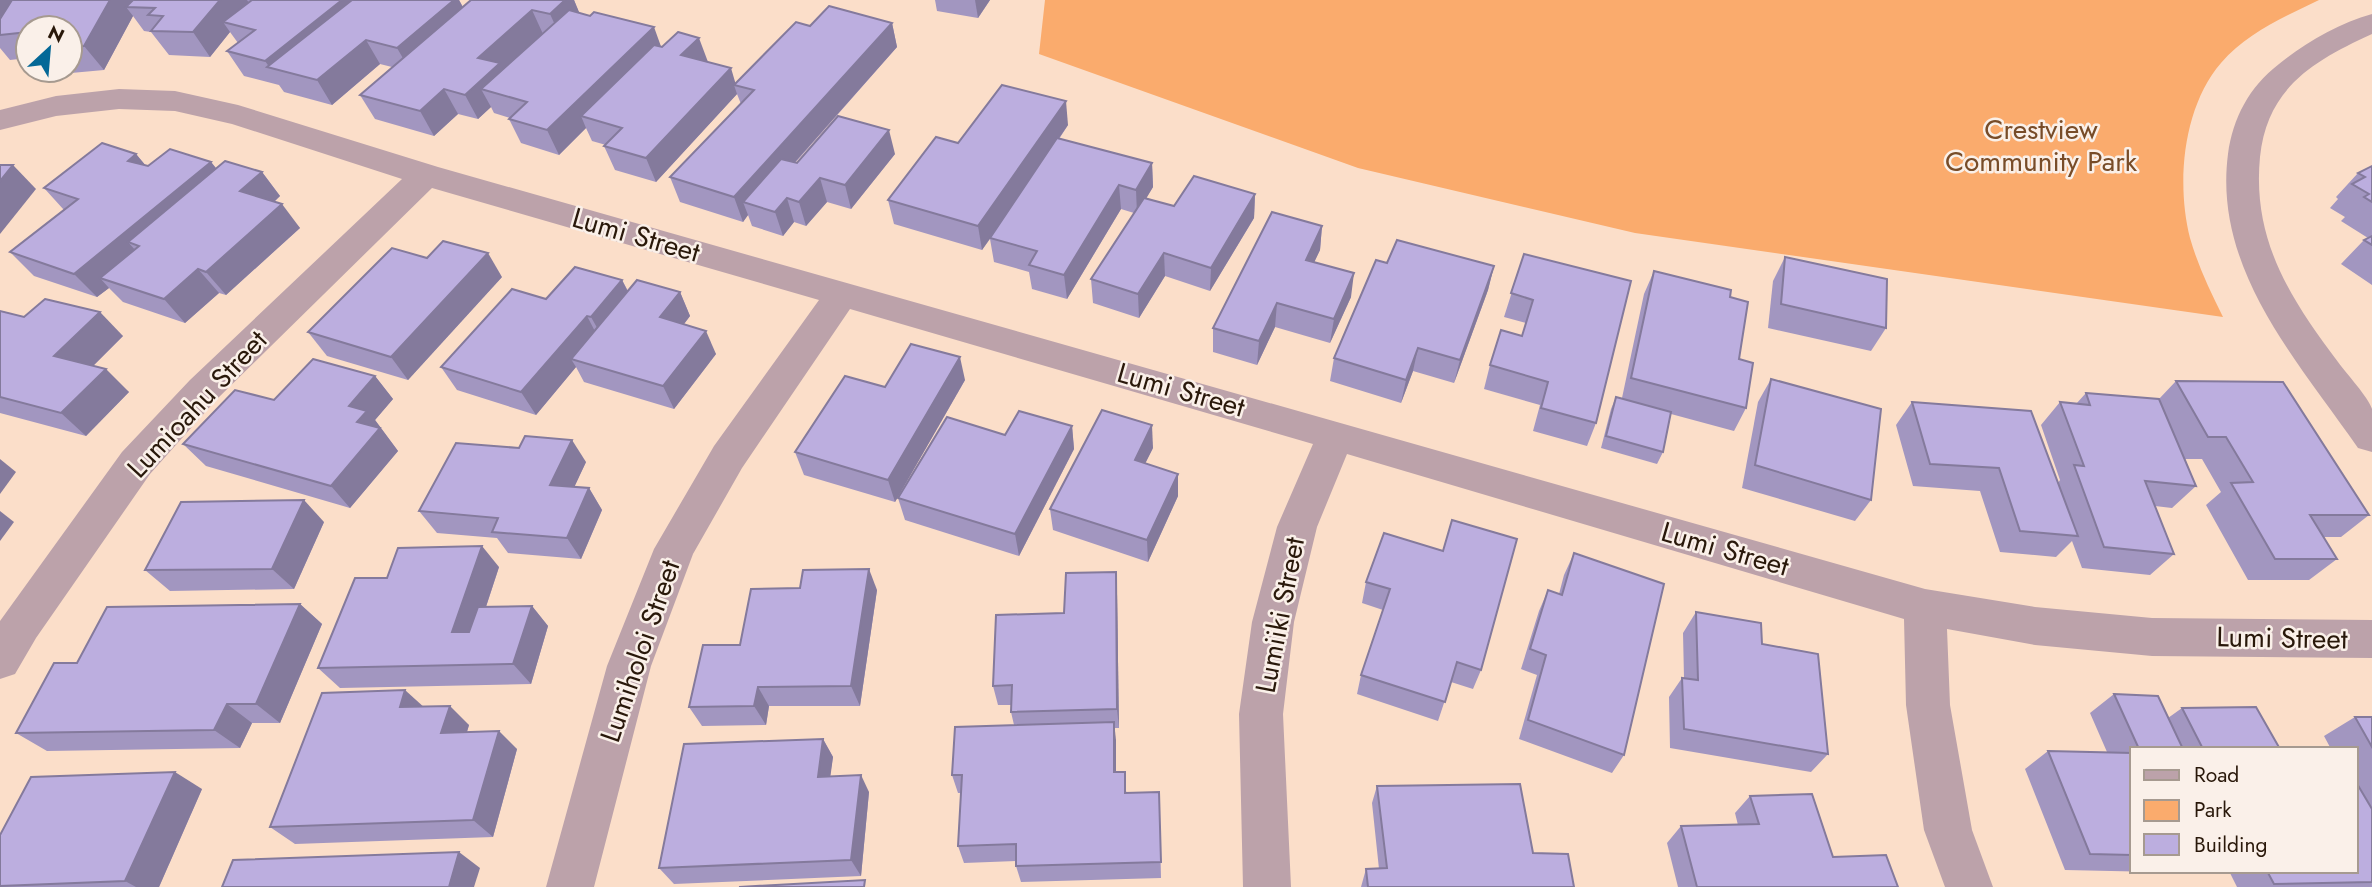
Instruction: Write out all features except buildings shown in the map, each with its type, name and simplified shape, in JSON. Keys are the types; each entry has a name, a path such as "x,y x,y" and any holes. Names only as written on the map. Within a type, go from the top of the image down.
{"street":[{"path":"2372,23 2347,34 2299,63 2262,98 2246,136 2240,188 2249,238 2271,288 2304,341 2372,438"},
{"name":"Lumi Street","path":"0,120 56,106 119,99 175,101 238,115 426,175 1336,435 1925,607 2035,626 2152,637 2372,639"},
{"name":"Lumioahu Street","path":"0,660 21,625 136,463 203,390 426,175"},
{"name":"Lumiholoi Street","path":"570,887 629,666 674,549 728,457 843,293"},
{"name":"Lumiiki Street","path":"1268,887 1261,714 1273,622 1297,527 1336,435"},
{"path":"1925,607 1930,717 1948,830 1969,887"}],"green space":[{"name":"Crestview Community Park","path":"1045,0 2319,0 2267,27 2231,52 2208,81 2191,123 2184,170 2186,216 2197,258 2223,317 1635,233 1358,168 1039,54"}]}
